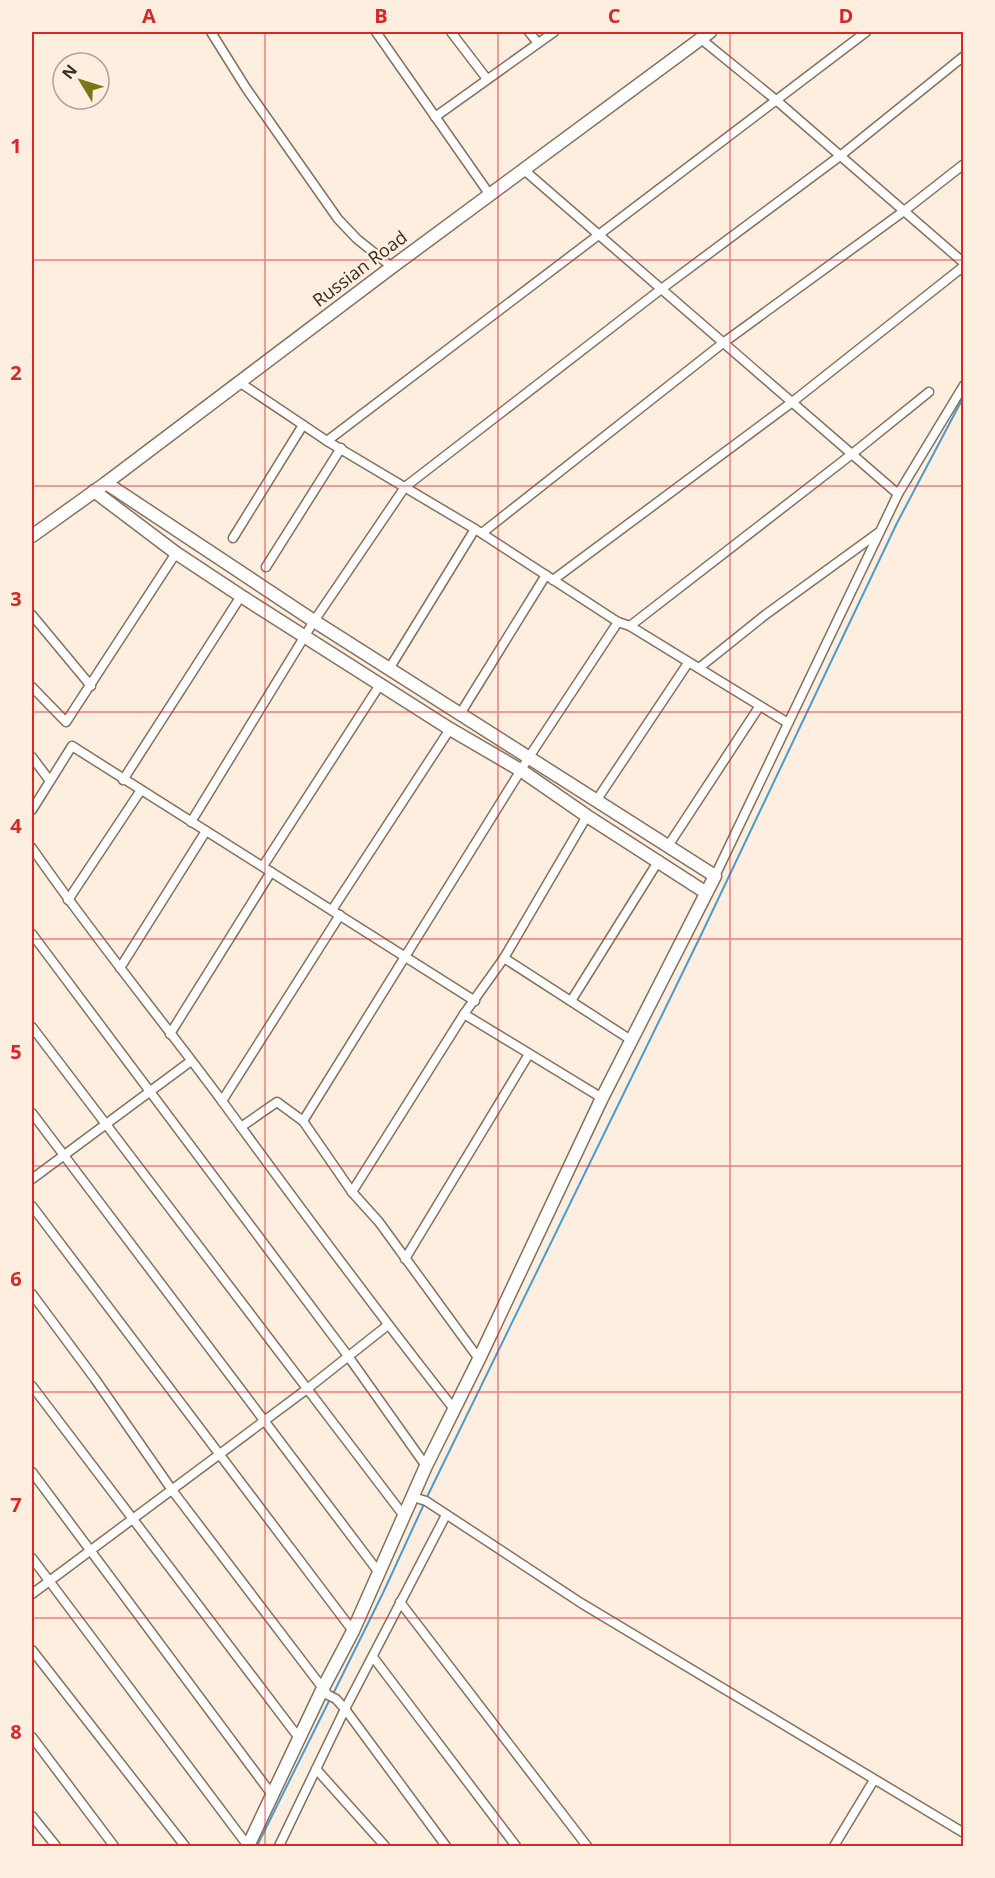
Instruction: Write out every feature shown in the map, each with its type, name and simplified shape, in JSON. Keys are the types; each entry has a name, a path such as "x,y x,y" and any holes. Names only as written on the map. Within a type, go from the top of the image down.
{"street":[{"path":"211,32 246,88 338,219 357,239 392,267"},
{"path":"375,32 490,195"},
{"path":"451,32 487,79"},
{"path":"529,32 538,43"},
{"path":"435,117 554,32"},
{"path":"327,441 866,32"},
{"path":"460,714 549,578 791,403 963,264 776,100 706,35"},
{"name":"Russian Road","path":"32,536 706,35"},
{"path":"191,822 314,621 405,487 660,290 840,156 963,56"},
{"path":"389,669 479,531 723,344 904,211 963,164"},
{"path":"524,170 898,494"},
{"path":"239,382 327,441 479,531 618,622 630,626 788,723"},
{"path":"32,1558 248,1846 299,1738 329,1694 353,1631 404,1516 416,1497 426,1466 602,1098 715,876 898,494 963,386"},
{"path":"630,626 929,392"},
{"path":"232,538 303,425"},
{"path":"266,567 342,448"},
{"path":"106,483 314,621 715,876"},
{"path":"94,491 176,553 241,596 450,729 522,771 705,892"},
{"path":"699,668 765,615 880,531"},
{"path":"32,687 66,722 176,553"},
{"path":"123,780 241,596"},
{"path":"32,615 91,686"},
{"path":"303,1121 530,757 618,622"},
{"path":"597,801 688,663"},
{"path":"263,866 381,683"},
{"path":"668,846 759,707"},
{"path":"222,1101 450,729"},
{"path":"32,810 72,746 475,1001"},
{"path":"32,757 51,781"},
{"path":"68,900 141,790"},
{"path":"352,1192 464,1014 504,958 587,816"},
{"path":"120,968 206,831"},
{"path":"32,848 68,900 222,1101 388,1325 454,1409"},
{"path":"571,1001 659,860"},
{"path":"170,1034 271,872"},
{"path":"32,934 348,1356 426,1466"},
{"path":"504,958 631,1040"},
{"path":"464,1014 602,1098"},
{"path":"32,1027 404,1516"},
{"path":"405,1259 529,1054"},
{"path":"32,1179 191,1061"},
{"path":"241,1127 277,1102 303,1121 352,1192 379,1222 479,1359"},
{"path":"32,1113 380,1574"},
{"path":"32,1206 353,1631"},
{"path":"32,1294 95,1379 172,1490 329,1694 345,1709 446,1846"},
{"path":"32,1594 307,1389 388,1325"},
{"path":"32,1386 299,1738"},
{"path":"32,1472 273,1796"},
{"path":"416,1497 581,1603 963,1833"},
{"path":"279,1846 444,1513"},
{"path":"400,1602 587,1846"},
{"path":"32,1650 185,1846"},
{"path":"373,1657 516,1846"},
{"path":"32,1737 114,1846"},
{"path":"316,1769 385,1846"},
{"path":"834,1846 874,1780"},
{"path":"32,1816 56,1846"}],"waterway":[{"path":"426,1499 702,933 897,523 964,396"},
{"path":"333,1694 424,1504"},
{"path":"257,1846 330,1699"}]}
